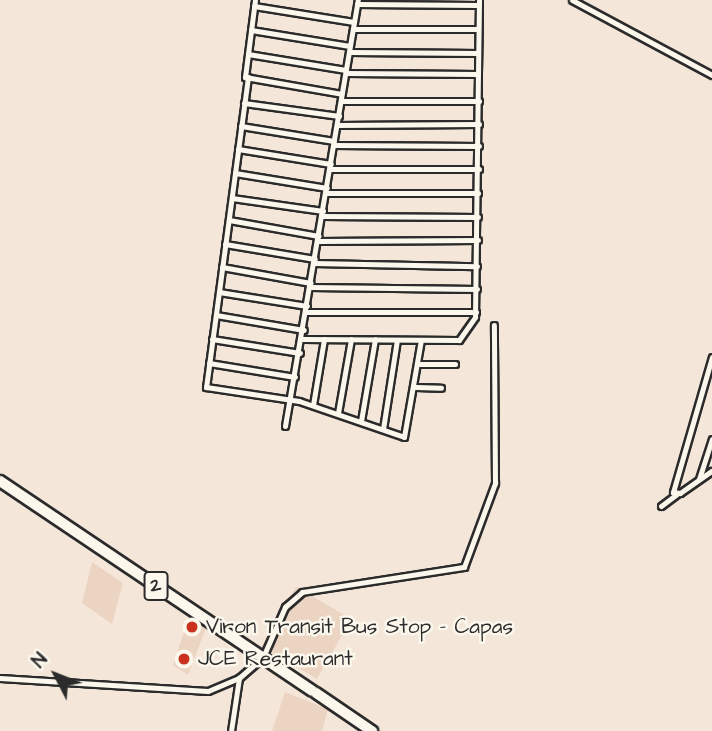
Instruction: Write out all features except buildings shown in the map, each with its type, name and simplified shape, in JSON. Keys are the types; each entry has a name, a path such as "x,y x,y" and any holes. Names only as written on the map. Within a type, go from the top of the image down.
{"highway":[{"name":"2","path":"0,481 263,657 365,729"}],"street":[{"path":"572,0 712,75"},
{"path":"285,426 303,339 358,2 478,2 476,312 459,340 303,339"},
{"path":"421,340 416,387 406,435 291,399 206,387 248,77 248,54 255,3 354,25 478,29"},
{"path":"251,30 350,49 478,53"},
{"path":"248,54 346,71 478,74"},
{"path":"248,77 342,94"},
{"path":"341,101 479,100"},
{"path":"244,103 338,116"},
{"path":"337,125 479,124"},
{"path":"241,126 334,143 479,146"},
{"path":"238,149 330,166 479,169"},
{"path":"235,173 326,191 478,193"},
{"path":"232,198 322,214 478,217"},
{"path":"229,220 318,238 478,240"},
{"path":"225,244 314,261 477,265"},
{"path":"222,267 310,285 477,289"},
{"path":"219,292 307,309 476,312"},
{"path":"216,315 304,330"},
{"path":"0,678 195,693 239,678 263,657 285,607 302,593 457,570 468,563 495,483 494,324"},
{"path":"212,339 300,353"},
{"path":"313,405 324,339"},
{"path":"338,413 351,339"},
{"path":"361,421 375,339"},
{"path":"383,429 397,340"},
{"path":"677,494 672,486 712,357"},
{"path":"209,363 295,377"},
{"path":"419,364 455,364"},
{"path":"416,387 441,388"},
{"path":"699,480 712,439"},
{"path":"661,506 712,471"},
{"path":"231,731 239,678"}],"shaded area":[{"path":"92,562 123,583 112,624 82,603"},
{"path":"296,587 351,619 317,679 262,647"},
{"path":"189,617 206,628 188,675 173,665"},
{"path":"285,692 328,709 322,731 272,731"}],"place":[{"name":"Viron Transit Bus Stop - Capas","path":"192,627"},
{"name":"JCE Restaurant","path":"184,659"}]}
